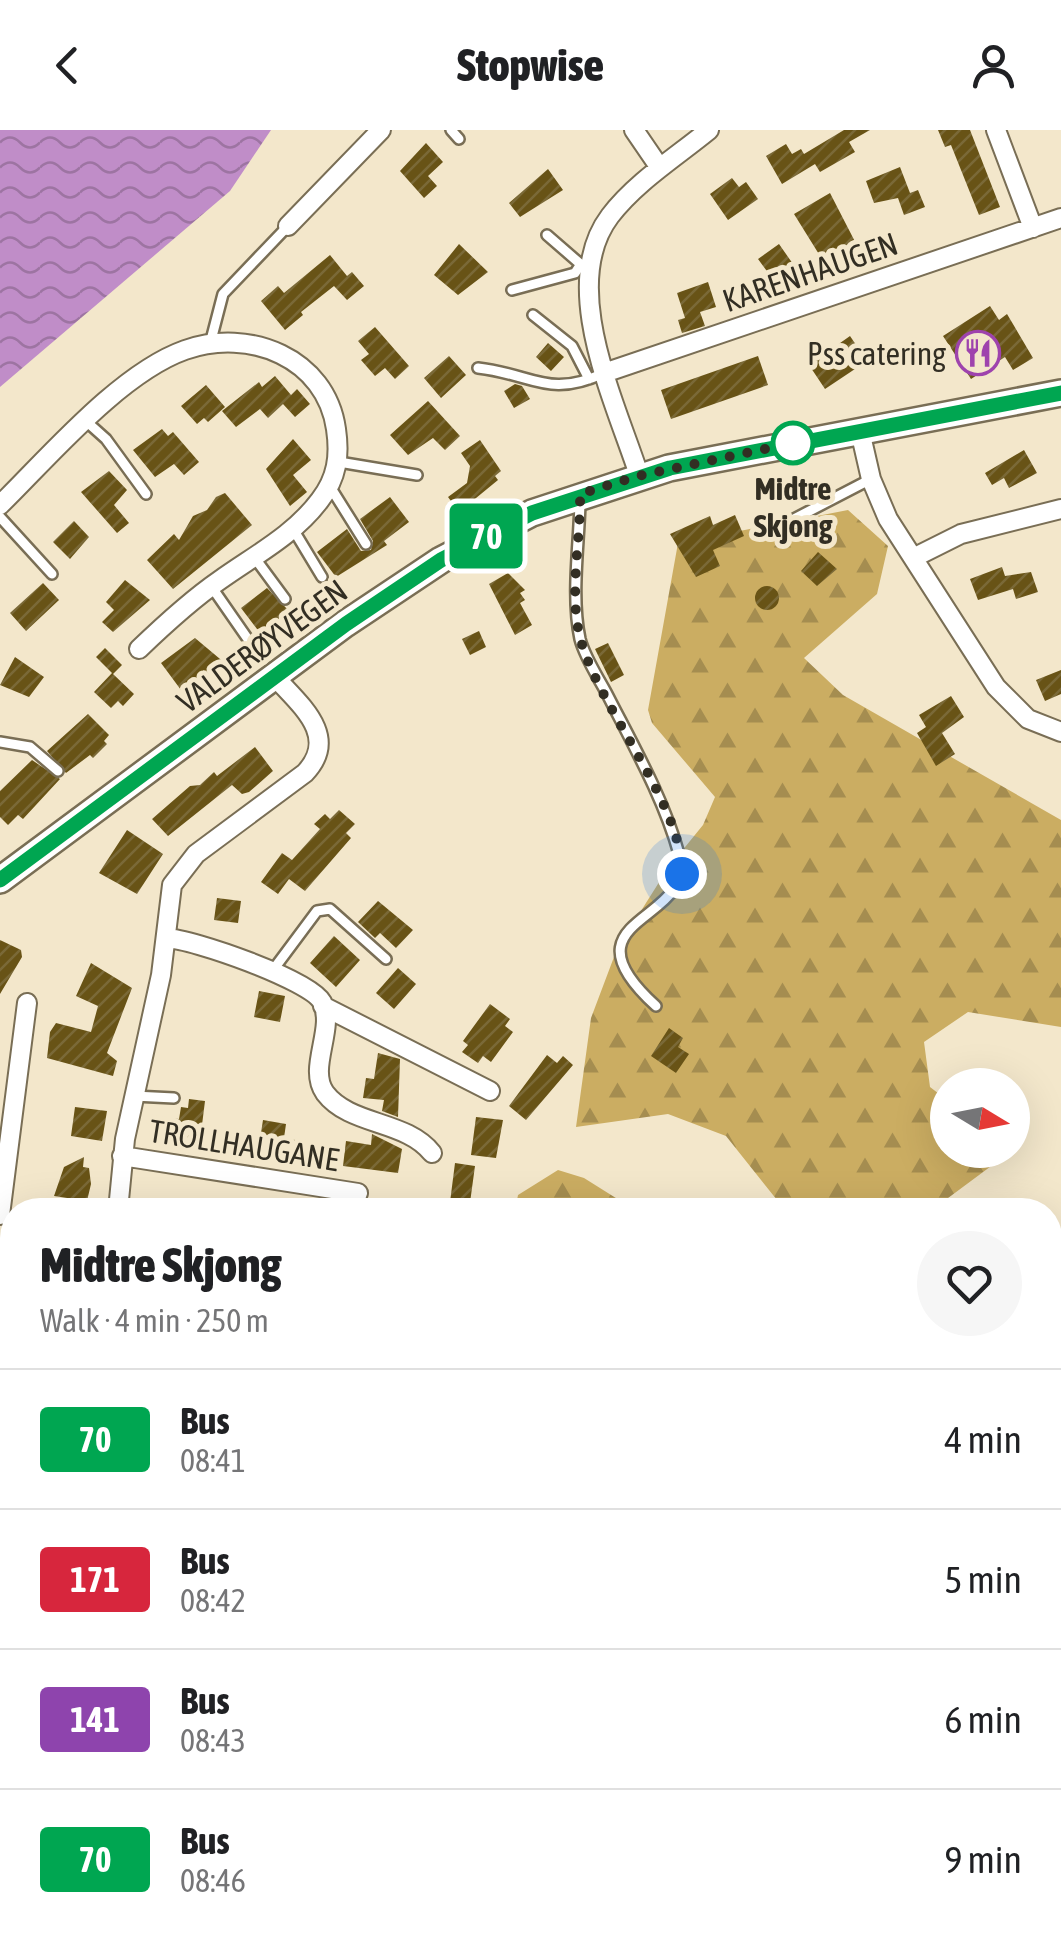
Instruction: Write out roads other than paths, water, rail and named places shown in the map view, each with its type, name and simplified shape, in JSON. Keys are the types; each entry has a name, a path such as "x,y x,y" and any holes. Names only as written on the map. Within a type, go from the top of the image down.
{"main road":[{"name":"VALDERØYVEGEN","path":"0,880 275,676 441,560 532,513 638,476 1061,393"}],"street":[{"path":"288,226 381,130"},
{"path":"634,130 660,168"},
{"path":"638,476 598,376 583,268 610,215 660,168 710,130"},
{"path":"996,130 1033,228"},
{"name":"KARENHAUGEN","path":"598,376 1061,218"},
{"path":"0,505 152,367 187,349 210,344 275,351 309,370 332,408 339,462 329,485 293,529 211,586 139,649"},
{"path":"860,431 871,479 888,519 1005,700 1028,719 1061,732"},
{"path":"915,558 971,530 1061,509"},
{"name":"TROLLHAUGANE","path":"119,1198 122,1156 166,938 172,885 210,842 305,772 318,756 317,727 275,676"},
{"path":"166,938 212,948 272,972 317,996 323,1006 490,1090"},
{"path":"2,1198 27,1003"},
{"name":"TROLLHAUGANE","path":"323,1006 320,1080 324,1091 364,1117 412,1135 432,1153"},
{"name":"TROLLHAUGANE","path":"122,1156 358,1192"}],"lane":[{"path":"450,130 459,139"},
{"path":"210,344 223,294 288,226"},
{"path":"512,290 583,268 547,235"},
{"path":"478,368 516,373 558,388 598,376 572,346 533,315"},
{"path":"87,422 106,439 146,494"},
{"path":"339,462 418,475"},
{"path":"765,534 871,479"},
{"path":"329,485 366,544"},
{"path":"580,494 580,636 663,810 681,860 676,886 625,936 619,952 624,974 656,1006"},
{"path":"0,518 52,574"},
{"path":"293,529 322,577"},
{"path":"254,557 285,599"},
{"path":"211,586 252,645"},
{"path":"0,742 30,747 58,771"},
{"path":"272,972 316,911 330,909 386,959"},
{"name":"TROLLHAUGANE","path":"134,1096 174,1098"}],"water":[{"path":"0,130 271,130 230,191 0,387"}],"place":[{"name":"Pss catering","path":"978,353"},
{"name":"Midtre Skjong","path":"793,443"}]}
